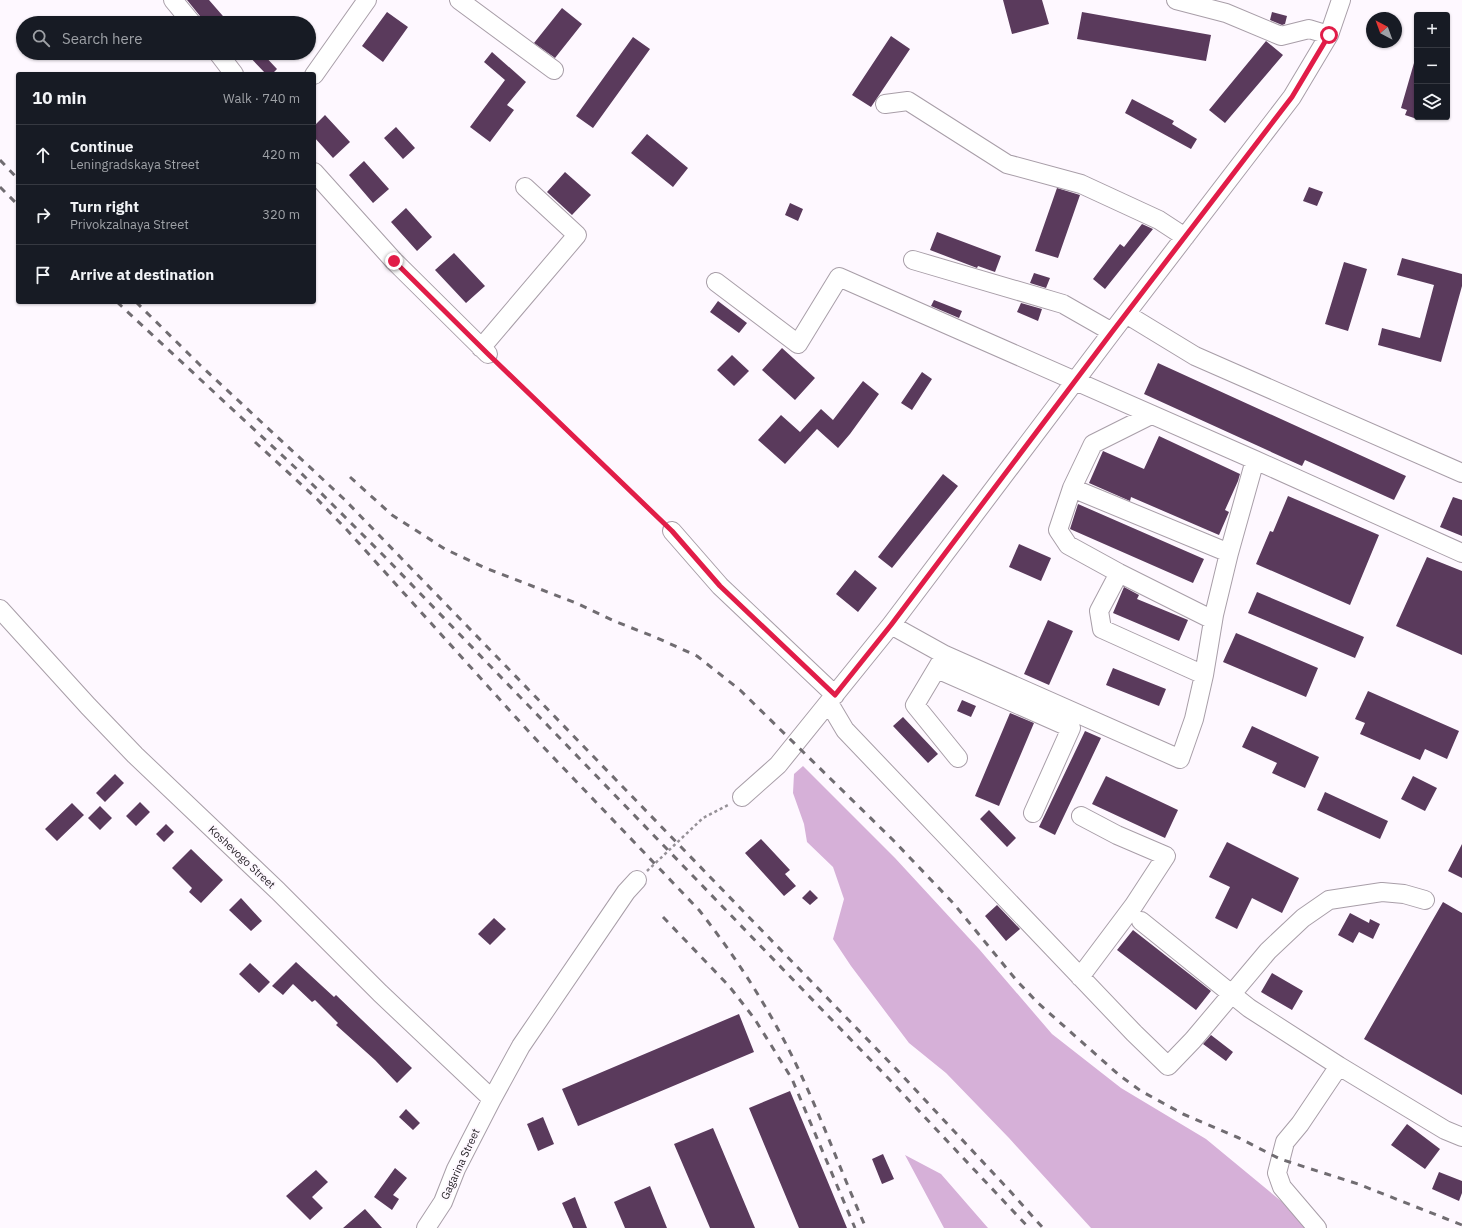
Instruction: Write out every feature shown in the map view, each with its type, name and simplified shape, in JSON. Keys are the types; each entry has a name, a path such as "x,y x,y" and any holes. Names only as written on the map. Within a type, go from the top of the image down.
{"street":[{"path":"173,0 186,16"},
{"path":"316,72 367,0"},
{"path":"459,0 554,70"},
{"path":"1176,0 1226,13 1281,36 1309,29 1329,35"},
{"path":"742,797 778,765 891,625 1074,382 1292,97 1329,35 1341,0"},
{"path":"223,60 232,72"},
{"path":"885,104 908,101 1007,164 1081,184 1159,220 1185,237"},
{"path":"316,174 394,261 485,351 578,235 525,187"},
{"path":"913,260 1063,304 1112,332"},
{"path":"716,282 798,344 838,277 1074,382 1255,460 1462,553"},
{"path":"1126,314 1195,356 1462,473"},
{"path":"1151,415 1093,444 1072,488 1058,530 1068,545 1119,573 1213,620"},
{"path":"941,662 1180,759 1194,719 1204,675 1213,620 1229,553 1255,460"},
{"path":"1072,488 1229,553"},
{"path":"672,531 720,586 832,699 845,730 1080,977 1168,1066 1193,1040 1268,951 1303,918 1329,900 1382,892 1404,894 1425,900"},
{"path":"1119,573 1099,611 1102,629 1204,675"},
{"name":"Koshevogo Street","path":"0,609 88,706 135,755 278,891 380,993 492,1098"},
{"path":"891,625 941,662 1072,728 1033,813"},
{"path":"941,662 915,705 958,758"},
{"path":"1080,977 1134,905 1166,856 1117,836 1081,816"},
{"name":"Gagarina Street","path":"426,1228 443,1202 456,1169 492,1098 522,1046 626,892 643,875"},
{"path":"1141,921 1249,1008 1339,1066 1445,1130 1462,1137"},
{"path":"1317,1228 1282,1187 1277,1174 1284,1142 1300,1124 1339,1066"},
{"path":"441,1228 443,1202"}],"path":[{"path":"485,351 672,531"},
{"path":"643,875 703,818 742,797"}],"shaded area":[{"path":"803,766 895,858 979,949 1052,1034 1121,1088 1206,1139 1281,1201 1306,1228 1091,1228 1009,1138 946,1073 909,1043 851,966 833,939 844,899 833,867 807,842 804,824 793,793 794,774"},
{"path":"905,1155 941,1174 988,1228 944,1228"}],"building":[{"path":"187,0 209,0 223,16 200,16"},
{"path":"1003,0 1042,0 1049,24 1012,34"},
{"path":"562,8 582,24 555,58 534,43"},
{"path":"387,12 408,27 383,62 362,46"},
{"path":"1082,12 1211,35 1206,61 1077,39"},
{"path":"1272,12 1287,16 1285,24 1282,25 1270,20"},
{"path":"891,36 910,49 871,107 852,95"},
{"path":"633,37 650,49 593,128 576,116"},
{"path":"1266,41 1283,55 1225,123 1209,110"},
{"path":"492,52 526,82 507,105 514,110 490,142 470,127 505,80 484,62"},
{"path":"253,60 269,60 277,69 274,72 264,72"},
{"path":"1414,63 1414,118 1405,115 1407,110 1401,108"},
{"path":"1132,99 1174,121 1172,124 1197,139 1191,149 1125,113"},
{"path":"325,115 350,142 333,158 316,139 316,124"},
{"path":"396,127 415,148 403,159 384,138"},
{"path":"647,134 688,168 673,187 631,153"},
{"path":"364,161 389,189 373,203 349,175"},
{"path":"565,172 591,195 572,215 547,192"},
{"path":"1309,187 1323,192 1317,206 1303,201"},
{"path":"1057,188 1080,195 1058,258 1035,251"},
{"path":"790,203 803,209 798,221 785,215"},
{"path":"406,208 432,237 417,251 391,222"},
{"path":"1142,224 1153,229 1105,289 1093,279 1120,244 1124,247"},
{"path":"937,232 1001,256 995,272 978,266 977,268 930,250"},
{"path":"454,253 485,286 466,303 435,270"},
{"path":"1402,258 1462,274 1462,286 1441,362 1378,345 1382,328 1420,338 1434,285 1397,275"},
{"path":"1344,262 1367,269 1348,331 1325,324"},
{"path":"1034,273 1050,278 1046,288 1030,283"},
{"path":"934,300 962,311 959,318 931,306"},
{"path":"718,301 747,323 739,333 710,312"},
{"path":"1021,303 1042,309 1038,321 1017,312"},
{"path":"782,348 815,378 795,400 762,370"},
{"path":"732,355 749,371 734,386 717,370"},
{"path":"1158,363 1406,476 1394,500 1305,460 1302,466 1144,394"},
{"path":"922,372 932,379 912,410 901,403"},
{"path":"863,381 879,394 838,448 817,429 785,464 758,440 781,415 800,432 821,409 833,420"},
{"path":"1159,436 1240,474 1225,510 1229,512 1219,535 1131,497 1130,501 1089,483 1103,451 1144,469"},
{"path":"943,474 958,486 892,568 878,557"},
{"path":"1288,496 1379,535 1350,605 1256,564 1270,531 1273,532"},
{"path":"1453,497 1462,500 1462,536 1440,527"},
{"path":"1078,504 1204,559 1193,583 1070,529"},
{"path":"1019,544 1051,558 1041,581 1009,567"},
{"path":"1427,557 1462,571 1462,655 1396,626"},
{"path":"855,570 877,588 858,612 836,594"},
{"path":"1124,587 1139,595 1137,599 1188,620 1179,641 1113,613"},
{"path":"1257,592 1364,637 1355,658 1248,613"},
{"path":"1048,620 1073,631 1049,685 1024,674"},
{"path":"1236,633 1318,668 1306,697 1223,662"},
{"path":"1113,668 1166,689 1159,706 1106,685"},
{"path":"1368,691 1459,731 1447,759 1425,749 1420,760 1360,734 1365,723 1355,719"},
{"path":"962,700 976,706 971,717 957,711"},
{"path":"1010,713 1034,723 999,806 975,796"},
{"path":"903,717 938,754 928,763 893,726"},
{"path":"1252,726 1319,757 1305,788 1272,773 1277,763 1242,747"},
{"path":"1085,731 1101,738 1055,835 1039,827"},
{"path":"115,774 124,783 105,802 96,793"},
{"path":"1106,776 1178,810 1165,838 1092,804"},
{"path":"1413,776 1437,788 1425,811 1401,799"},
{"path":"1325,792 1388,821 1380,839 1317,810"},
{"path":"140,802 150,812 136,826 126,816"},
{"path":"72,803 84,815 57,841 45,829"},
{"path":"100,806 112,818 100,830 88,818"},
{"path":"989,810 1016,838 1007,847 980,819"},
{"path":"166,824 174,832 164,842 156,834"},
{"path":"761,839 790,870 785,874 796,886 784,896 745,853"},
{"path":"1227,842 1299,878 1282,913 1252,898 1237,929 1215,918 1230,887 1209,877"},
{"path":"1462,844 1462,878 1448,871"},
{"path":"191,849 223,880 201,903 189,892 192,888 172,868"},
{"path":"810,890 818,898 810,905 802,898"},
{"path":"241,898 262,921 251,931 229,910"},
{"path":"1443,902 1462,913 1462,1095 1364,1039"},
{"path":"997,905 1020,929 1006,941 985,916"},
{"path":"1350,913 1369,923 1370,919 1380,924 1373,939 1359,932 1353,943 1338,935"},
{"path":"494,918 506,929 490,945 478,934"},
{"path":"1133,930 1211,991 1196,1010 1117,950"},
{"path":"296,962 334,997 336,995 412,1068 397,1083 375,1060 336,1025 338,1023 315,1000 312,1002 293,984 283,995 272,986"},
{"path":"250,963 270,982 259,993 239,974"},
{"path":"1272,973 1303,991 1292,1010 1261,992"},
{"path":"739,1014 754,1052 578,1126 562,1089"},
{"path":"1211,1035 1233,1052 1226,1061 1203,1044"},
{"path":"790,1091 847,1228 799,1228 749,1108"},
{"path":"406,1109 420,1123 413,1130 399,1117"},
{"path":"543,1117 554,1144 538,1151 527,1124"},
{"path":"1407,1124 1440,1149 1425,1169 1391,1145"},
{"path":"713,1128 755,1228 710,1228 674,1144"},
{"path":"883,1154 894,1179 882,1184 872,1159"},
{"path":"395,1168 407,1178 393,1195 399,1199 392,1210 374,1197"},
{"path":"316,1170 328,1182 312,1197 323,1208 310,1220 286,1196"},
{"path":"1439,1172 1462,1181 1462,1193 1459,1201 1432,1189"},
{"path":"650,1186 667,1228 625,1228 614,1202"},
{"path":"575,1197 587,1228 573,1228 562,1203"},
{"path":"365,1209 382,1228 343,1228"}],"railway":[{"path":"0,160 16,177"},
{"path":"0,187 16,203"},
{"path":"119,304 300,472 385,557 888,1078 1029,1228"},
{"path":"138,304 199,364 344,499 898,1071 1043,1228"},
{"path":"255,442 317,499 347,530 530,733 699,910 750,981 783,1038 812,1100 866,1228"},
{"path":"350,477 392,515 445,549 483,567 576,603 614,621 697,656 740,690 893,840 954,904 1017,981 1038,1003 1119,1075 1141,1091 1183,1114 1239,1138 1280,1159 1358,1184 1462,1225"},
{"path":"663,917 729,986 754,1018 792,1079 855,1228"}],"route":[{"path":"394,261 488,354 672,531 720,586 835,695 891,625 1112,332 1292,97 1329,35"}]}
